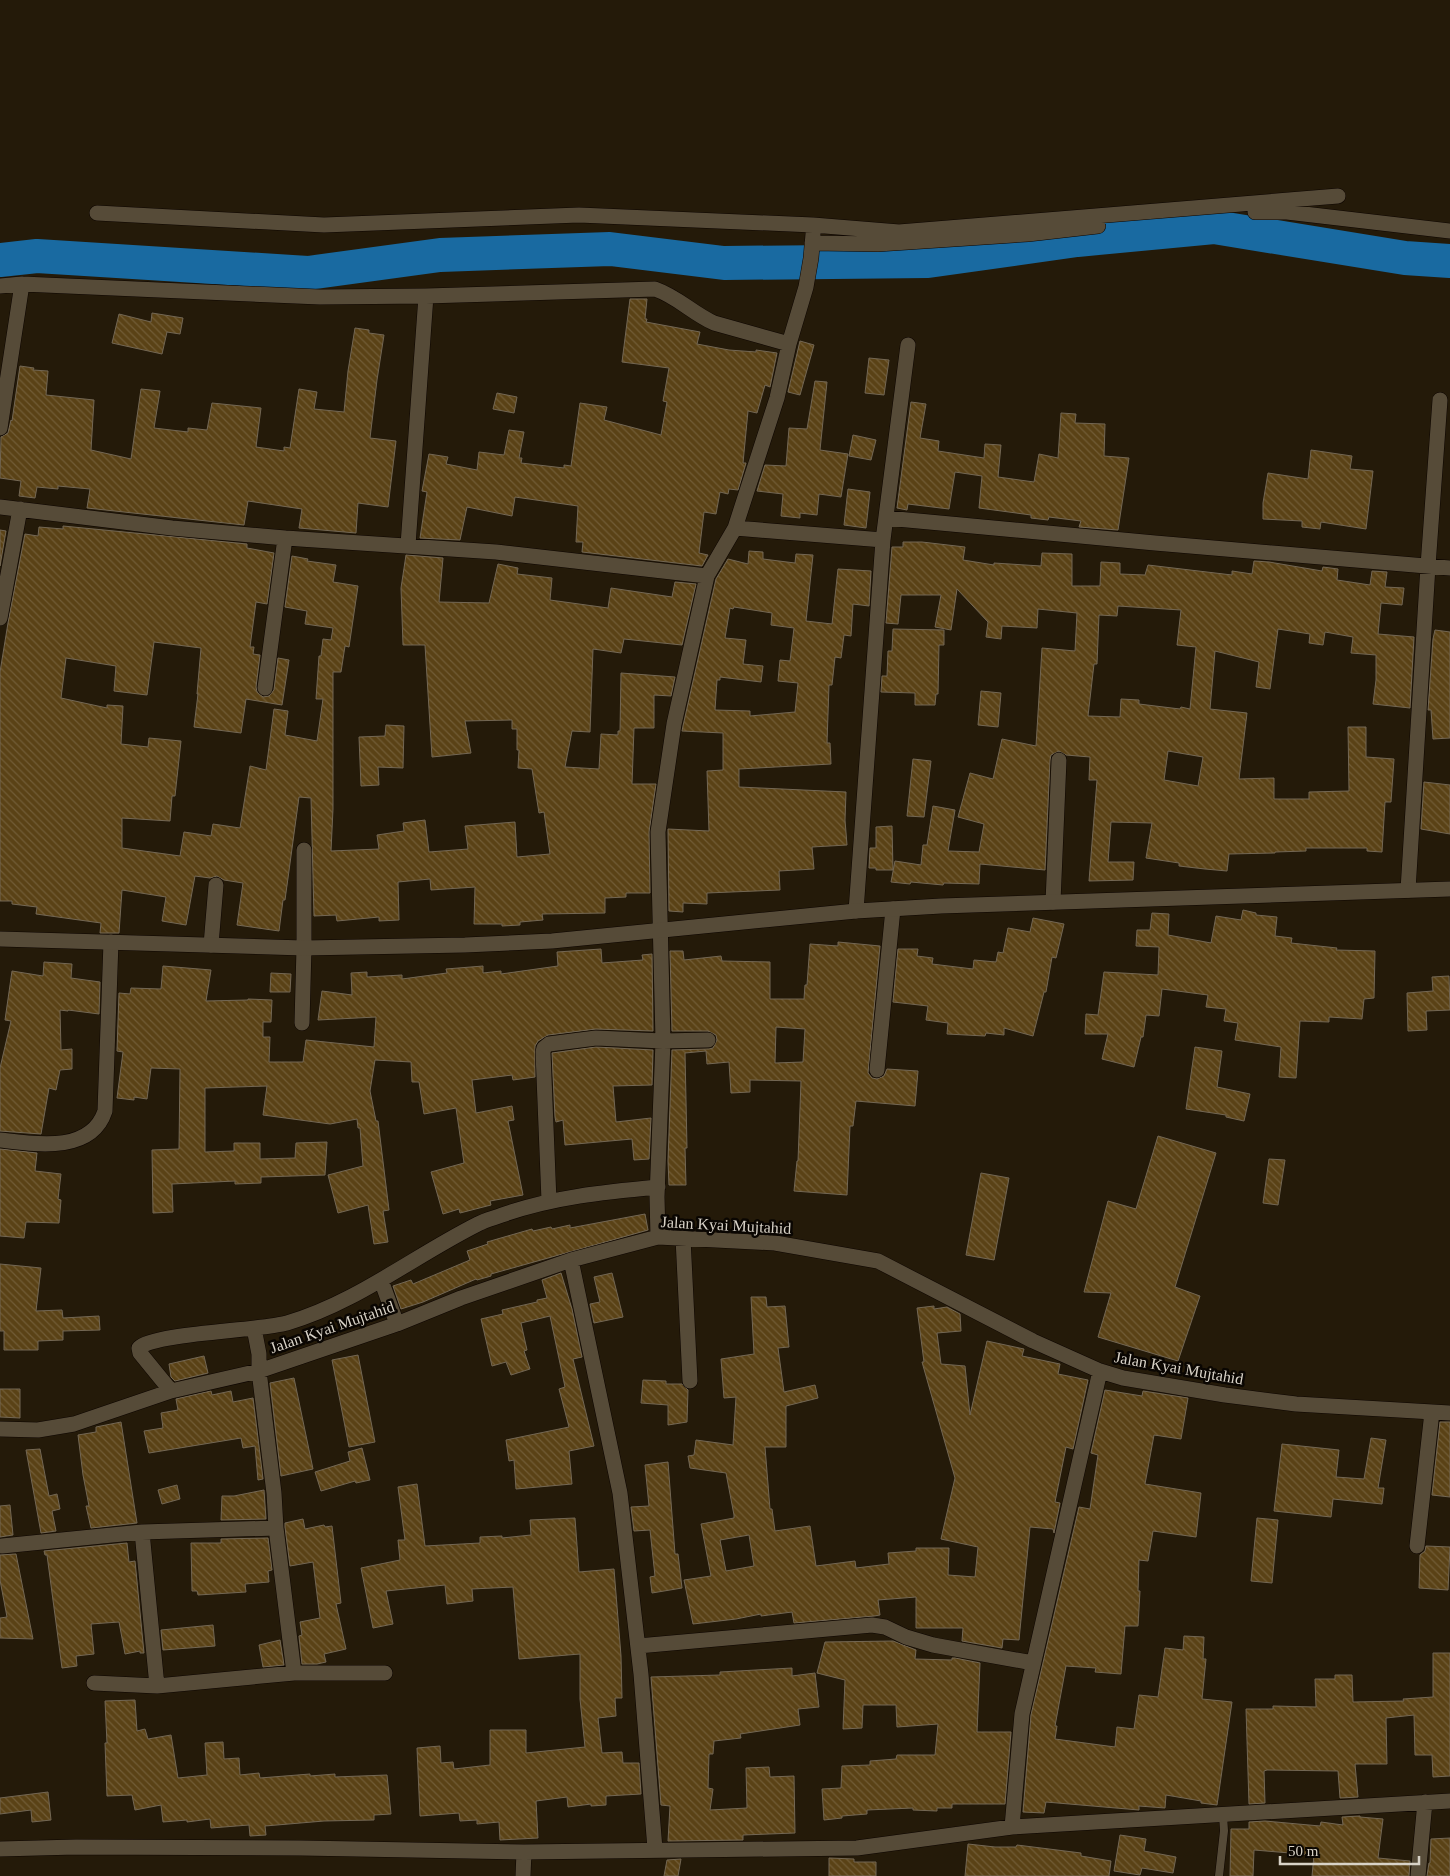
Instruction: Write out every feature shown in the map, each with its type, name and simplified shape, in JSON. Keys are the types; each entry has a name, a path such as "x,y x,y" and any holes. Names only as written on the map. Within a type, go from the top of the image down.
{"street":[{"path":"97,213 324,225 580,215 813,225 899,232 1338,196"},
{"path":"812,242 878,244 1019,234 1237,212 1287,212 1450,231"},
{"path":"659,1230 658,1192 663,1040 658,832 674,724 707,576 735,528 777,398 797,315 806,287 811,258 813,225"},
{"path":"0,286 22,284 320,297 426,296 655,289 669,294 695,310 703,318 714,323 791,339"},
{"path":"0,428 22,284"},
{"path":"408,545 426,296"},
{"path":"856,911 883,540 908,346"},
{"path":"1408,890 1440,400"},
{"path":"0,507 172,528 285,538 496,552 707,576"},
{"path":"0,618 20,509"},
{"path":"886,518 1450,568"},
{"path":"735,528 883,540"},
{"path":"265,688 285,538"},
{"path":"1053,902 1059,760"},
{"path":"302,1023 304,850"},
{"path":"211,945 216,885"},
{"path":"0,939 304,948 397,947 543,941 856,911 1053,902 1450,889"},
{"path":"877,1070 893,909"},
{"path":"0,1140 54,1144 86,1136 101,1121 104,1111 111,942"},
{"path":"549,1201 544,1048 549,1044 596,1038 708,1040"},
{"path":"167,1386 139,1350 144,1344 182,1336 254,1330 306,1316 382,1284 479,1223 518,1209 589,1193 658,1192"},
{"name":"Jalan Kyai Mujtahid","path":"0,1429 38,1430 74,1424 167,1386 259,1371 395,1319 659,1230 684,1238 774,1243 878,1260 1033,1341 1100,1371 1123,1378 1242,1398 1296,1404 1450,1413"},
{"path":"684,1238 690,1382"},
{"path":"571,1260 620,1492 638,1646 656,1849"},
{"path":"382,1284 395,1319"},
{"path":"254,1330 259,1354 259,1371 274,1493 276,1528 294,1673"},
{"path":"1012,1827 1022,1714 1100,1371"},
{"path":"1417,1546 1432,1412"},
{"path":"2,1546 142,1532 276,1528"},
{"path":"142,1532 157,1686"},
{"path":"638,1646 872,1625 885,1627 906,1637 933,1645 1033,1663"},
{"path":"94,1683 157,1686 294,1673 385,1673"},
{"path":"0,1849 76,1847 282,1848 524,1852 857,1848 1012,1827 1450,1801"},
{"path":"1418,1876 1425,1802"},
{"path":"523,1876 524,1852"}],"lane":[{"path":"1219,1876 1224,1831 1223,1815"}],"building":[{"path":"630,299 647,299 646,322 700,332 697,344 729,350 756,352 756,350 777,353 770,387 765,385 757,413 748,411 743,463 746,463 738,490 729,489 728,494 720,492 716,514 704,512 699,553 708,555 702,566 582,552 583,542 576,542 578,506 515,497 512,516 467,507 460,540 420,538 427,492 422,491 429,454 448,457 446,464 477,470 479,452 504,455 509,430 524,432 519,458 522,458 521,463 564,468 564,465 571,466 580,403 607,407 604,420 661,435 667,402 663,401 669,368 622,362"},
{"path":"152,313 183,318 180,334 167,332 162,354 112,343 119,314 151,322"},
{"path":"355,328 369,330 369,333 384,335 370,438 396,441 388,507 358,503 356,533 299,528 302,509 248,501 244,525 87,508 90,489 58,486 58,489 37,487 35,498 19,496 21,481 0,478 1,437 8,433 12,421 20,366 34,368 33,370 48,371 46,395 94,400 91,450 131,459 141,389 160,391 154,428 188,432 188,428 207,430 212,403 261,408 256,447 284,451 284,447 290,448 299,389 317,392 314,409 344,412"},
{"path":"800,341 814,345 800,395 788,392"},
{"path":"869,358 889,360 884,395 865,393"},
{"path":"815,381 827,382 820,450 848,454 841,497 819,494 817,515 800,513 800,518 781,516 783,494 757,491 765,465 786,466 789,428 807,429"},
{"path":"497,393 517,397 514,413 493,409"},
{"path":"911,402 926,404 920,438 939,441 938,451 984,458 985,444 1001,445 998,477 1034,482 1039,454 1058,458 1061,413 1076,414 1075,423 1105,424 1104,456 1129,458 1118,530 1079,527 1081,521 1049,517 1048,520 1031,518 1031,515 979,508 982,476 955,472 949,509 908,504 907,510 897,508"},
{"path":"853,435 876,440 871,460 849,456"},
{"path":"1311,450 1352,456 1350,469 1373,471 1366,529 1321,522 1320,529 1302,527 1302,521 1263,519 1263,503 1268,473 1308,479"},
{"path":"848,489 870,492 866,528 844,525"},
{"path":"63,526 247,544 247,548 274,553 267,604 256,602 250,647 254,647 253,654 260,655 256,687 257,692 263,697 269,696 274,690 278,658 289,660 282,705 246,699 241,733 194,727 201,648 154,642 147,695 114,691 116,666 66,658 61,698 107,708 107,705 123,706 121,744 148,747 149,738 181,741 175,796 172,796 170,821 122,818 122,848 180,856 184,832 211,836 213,824 240,828 250,766 266,770 274,709 288,711 285,735 317,741 323,699 316,699 319,656 321,656 323,639 331,640 333,628 305,624 307,611 285,607 292,556 308,559 307,561 336,565 333,582 358,586 349,647 345,646 341,672 333,672 333,809 331,851 379,849 377,835 404,831 403,823 425,820 429,852 468,849 465,826 515,822 517,857 550,854 544,812 539,813 532,769 518,768 517,729 512,729 512,720 465,721 471,753 432,757 425,645 403,645 401,588 406,555 443,558 439,602 489,603 498,564 518,568 517,574 552,578 550,600 608,608 611,588 672,597 675,582 696,584 682,645 624,639 621,653 593,649 590,732 572,731 565,767 599,769 601,734 618,735 618,731 620,731 621,673 675,677 671,696 654,695 654,728 634,728 632,784 656,784 649,832 650,893 626,893 626,897 605,898 605,913 542,914 543,920 520,922 520,925 502,926 502,924 474,924 475,887 431,890 430,879 398,882 399,920 379,921 379,917 337,921 336,915 314,916 311,798 299,797 279,931 237,925 243,883 224,880 217,876 210,878 195,876 186,925 162,921 166,897 122,890 119,933 100,933 101,923 36,914 37,907 12,904 12,901 0,901 0,672 8,623 25,534 38,536 39,527 63,529"},
{"path":"0,530 6,531 0,566"},
{"path":"903,542 922,542 965,547 963,560 994,565 994,563 1041,566 1042,553 1072,554 1072,586 1100,586 1101,562 1120,563 1120,574 1145,575 1148,565 1232,575 1232,571 1252,574 1254,561 1269,562 1322,571 1323,567 1338,569 1337,580 1370,585 1372,571 1387,572 1385,587 1404,588 1402,605 1381,603 1378,634 1414,637 1410,708 1373,704 1376,680 1376,655 1351,653 1353,637 1325,632 1323,645 1309,643 1310,634 1278,629 1270,689 1256,687 1259,662 1215,651 1210,709 1247,713 1239,779 1274,778 1274,799 1309,799 1309,792 1349,791 1348,727 1366,727 1366,757 1394,759 1391,802 1385,802 1382,852 1367,851 1367,848 1306,848 1306,851 1229,854 1227,871 1205,869 1179,866 1179,863 1146,858 1152,823 1111,822 1108,862 1134,862 1133,880 1089,881 1097,780 1089,780 1090,757 1066,755 1059,751 1051,755 1050,760 1045,870 980,864 979,884 944,883 943,885 891,882 895,861 921,865 923,845 927,845 933,806 955,810 948,851 979,852 984,824 958,817 970,773 993,779 1002,739 1036,746 1042,648 1075,651 1077,613 1038,609 1037,628 1002,626 1001,639 986,637 988,622 957,589 951,630 935,627 941,595 901,595 898,624 886,623 892,547 903,547","holes":["1118,606 1181,610 1177,645 1196,647 1190,709 1139,704 1139,700 1121,699 1120,717 1088,716 1094,664 1097,664 1099,615 1117,616","1168,751 1203,757 1198,786 1164,780"]},
{"path":"749,551 763,552 763,559 795,563 796,554 813,555 806,621 832,624 838,569 871,571 869,606 853,604 851,636 844,635 841,658 835,657 832,685 829,685 827,743 830,743 831,764 739,769 739,787 846,792 845,820 847,845 812,847 814,869 779,871 780,890 707,893 707,904 683,903 683,912 669,911 668,829 709,831 707,771 723,770 723,733 682,731 716,579 728,559 748,564","holes":["730,608 772,613 771,625 794,628 790,661 780,660 778,681 798,683 795,712 750,716 750,711 715,710 717,680 720,680 720,677 761,682 763,666 743,664 746,640 725,638"]},
{"path":"893,629 944,630 944,645 939,645 938,694 936,694 935,705 915,705 915,693 881,692 882,676 887,676 888,651 892,651"},
{"path":"1435,630 1450,632 1450,738 1433,739 1431,710 1428,710"},
{"path":"981,691 1001,693 998,727 978,725"},
{"path":"386,725 404,726 403,768 378,767 379,785 361,786 359,737 385,736"},
{"path":"913,759 931,761 924,817 907,816"},
{"path":"1424,782 1450,785 1450,834 1421,829"},
{"path":"892,826 893,870 869,868 870,848 876,848 876,827"},
{"path":"1243,910 1256,913 1256,915 1277,917 1275,936 1292,938 1291,943 1337,948 1336,950 1375,951 1374,998 1364,999 1362,1019 1329,1017 1329,1022 1300,1021 1296,1078 1279,1077 1281,1047 1235,1040 1238,1023 1224,1021 1226,1009 1206,1007 1208,995 1162,989 1159,1016 1146,1015 1143,1037 1141,1037 1134,1067 1102,1059 1108,1034 1085,1034 1086,1014 1098,1015 1104,972 1158,975 1159,947 1136,946 1137,930 1150,930 1152,913 1169,914 1168,935 1211,943 1216,916 1241,920"},
{"path":"1033,918 1064,924 1056,958 1052,957 1046,992 1044,992 1033,1036 1004,1028 1004,1035 986,1033 985,1036 947,1034 948,1023 926,1020 928,1006 893,1002 898,949 918,949 917,956 933,958 932,964 973,969 974,960 996,962 998,952 1003,953 1008,928 1030,932"},
{"path":"838,942 880,946 868,1073 872,1078 877,1079 884,1076 887,1069 918,1071 915,1106 856,1101 853,1126 850,1126 847,1195 794,1191 798,1161 801,1081 750,1080 750,1092 731,1093 729,1062 707,1064 706,1051 685,1053 686,1185 669,1185 668,1161 672,1050 709,1049 713,1048 717,1040 716,1035 708,1031 672,1031 670,951 683,951 684,960 721,956 722,961 770,962 770,999 804,999 810,944 838,946","holes":["776,1027 805,1029 803,1062 775,1063"]},
{"path":"601,949 602,963 643,960 642,955 652,954 653,1031 596,1029 548,1035 538,1041 535,1046 535,1077 513,1080 512,1075 472,1080 476,1113 512,1106 514,1120 508,1121 523,1195 490,1201 491,1205 460,1213 459,1209 443,1214 431,1172 464,1163 456,1108 424,1114 419,1082 412,1082 411,1062 375,1060 370,1091 376,1121 378,1121 389,1210 383,1211 388,1242 374,1244 368,1205 338,1213 328,1175 363,1166 360,1128 358,1128 357,1119 330,1124 263,1115 267,1086 205,1088 205,1152 234,1151 234,1143 260,1143 260,1159 295,1158 296,1143 327,1142 325,1175 261,1177 261,1183 235,1184 235,1181 172,1184 173,1212 153,1213 152,1150 179,1149 180,1069 151,1068 147,1099 134,1097 134,1100 117,1098 123,1052 117,1051 119,993 130,994 131,988 161,989 163,966 211,970 206,1001 272,1000 271,1022 263,1022 263,1037 270,1037 269,1062 303,1062 306,1040 374,1047 376,1017 318,1020 322,991 352,995 351,973 367,972 367,977 402,975 402,979 447,973 446,969 483,966 483,973 501,971 501,974 558,966 557,952"},
{"path":"44,962 72,964 71,978 100,982 99,1014 60,1010 61,1050 72,1049 72,1069 60,1070 56,1090 49,1088 41,1134 0,1131 0,1068 11,1021 5,1020 12,971 43,976"},
{"path":"271,973 291,974 290,992 270,992"},
{"path":"1449,976 1450,1010 1426,1011 1427,1030 1408,1031 1407,993 1433,991 1432,977"},
{"path":"596,1047 653,1050 652,1085 613,1086 616,1122 651,1118 649,1159 634,1160 632,1139 565,1145 563,1120 556,1122 555,1117 552,1053"},
{"path":"1195,1047 1222,1051 1217,1087 1250,1094 1244,1121 1226,1117 1226,1115 1186,1109"},
{"path":"1158,1136 1216,1153 1175,1287 1200,1296 1178,1361 1098,1337 1111,1293 1084,1292 1108,1201 1136,1209"},
{"path":"0,1149 37,1153 35,1171 61,1174 58,1199 61,1200 59,1223 26,1222 24,1238 0,1236"},
{"path":"1269,1159 1285,1160 1278,1205 1263,1203"},
{"path":"981,1173 1009,1178 994,1260 966,1255"},
{"path":"645,1214 648,1230 491,1274 491,1276 476,1279 423,1302 401,1309 393,1286 411,1280 413,1284 470,1260 467,1251 488,1244 487,1242 532,1229 533,1231 551,1227 552,1229 570,1225 570,1228"},
{"path":"0,1264 41,1268 36,1311 62,1310 63,1318 99,1316 100,1330 63,1331 63,1340 38,1341 38,1350 4,1350 4,1331 0,1331"},
{"path":"561,1273 572,1309 582,1357 573,1359 594,1446 569,1451 572,1484 516,1489 514,1460 509,1461 506,1440 569,1427 559,1389 565,1387 550,1316 521,1323 527,1350 524,1351 530,1369 511,1375 506,1362 492,1366 481,1319 503,1314 502,1310 547,1298 542,1280"},
{"path":"612,1273 623,1317 594,1323 590,1304 600,1302 594,1277"},
{"path":"751,1297 766,1297 767,1307 785,1306 789,1347 778,1348 784,1392 815,1385 818,1398 786,1406 786,1447 765,1447 770,1509 772,1509 775,1531 810,1526 816,1566 855,1561 856,1568 889,1564 888,1553 916,1551 916,1548 949,1548 948,1575 975,1577 978,1547 941,1539 955,1478 922,1362 924,1362 917,1308 934,1306 934,1309 947,1307 960,1314 961,1331 937,1333 941,1364 965,1366 970,1415 987,1341 1024,1349 1022,1356 1060,1364 1058,1374 1088,1380 1073,1449 1066,1447 1055,1502 1060,1503 1054,1533 1053,1529 1030,1527 1019,1640 1003,1639 1002,1648 962,1641 963,1628 916,1628 916,1597 878,1600 880,1615 874,1616 794,1623 792,1612 761,1616 761,1614 693,1624 684,1580 711,1576 701,1524 734,1518 734,1515 726,1473 690,1468 688,1456 694,1455 696,1440 733,1445 736,1397 724,1398 721,1359 754,1354","holes":["749,1535 754,1566 726,1571 720,1540"]},
{"path":"358,1355 375,1442 349,1447 332,1360"},
{"path":"204,1356 208,1373 175,1381 171,1377 169,1364"},
{"path":"294,1378 313,1469 281,1476 270,1383"},
{"path":"643,1380 666,1381 666,1384 682,1384 688,1390 687,1422 668,1425 668,1405 641,1403"},
{"path":"0,1389 20,1389 20,1418 0,1417"},
{"path":"1105,1390 1142,1396 1143,1391 1188,1398 1181,1439 1154,1435 1145,1484 1201,1493 1196,1537 1153,1531 1148,1561 1139,1560 1138,1626 1125,1626 1121,1674 1095,1672 1096,1668 1066,1666 1055,1726 1057,1726 1055,1739 1115,1747 1117,1727 1134,1729 1139,1695 1158,1697 1165,1648 1183,1650 1184,1636 1204,1637 1203,1659 1206,1659 1202,1699 1232,1702 1217,1805 1166,1795 1165,1808 1139,1806 1139,1810 1046,1802 1044,1813 1023,1812 1031,1715 1079,1507 1090,1509 1098,1455 1091,1453"},
{"path":"211,1391 212,1395 231,1391 233,1402 253,1398 263,1479 258,1480 255,1446 243,1448 241,1438 149,1453 144,1431 163,1428 161,1413 178,1410 176,1399"},
{"path":"121,1422 137,1523 91,1528 86,1506 89,1506 78,1435 96,1432 96,1427"},
{"path":"1440,1422 1450,1422 1450,1497 1432,1495"},
{"path":"1371,1438 1386,1440 1378,1488 1384,1488 1382,1504 1333,1499 1331,1517 1274,1511 1282,1444 1339,1450 1336,1477 1364,1479"},
{"path":"362,1448 370,1480 356,1483 355,1481 321,1491 315,1472 350,1461 348,1452"},
{"path":"40,1449 49,1496 57,1494 60,1509 52,1511 56,1531 41,1533 26,1450"},
{"path":"668,1462 675,1554 678,1554 682,1588 652,1593 650,1577 655,1576 650,1530 634,1531 631,1507 649,1506 645,1465"},
{"path":"417,1484 425,1546 480,1543 480,1537 502,1536 502,1538 531,1535 530,1520 575,1518 579,1572 614,1569 621,1656 622,1698 615,1698 616,1716 598,1718 602,1753 622,1752 623,1763 639,1763 641,1794 606,1796 606,1805 591,1806 591,1804 568,1807 567,1797 536,1801 538,1838 500,1840 499,1822 477,1824 477,1820 460,1821 459,1813 420,1816 417,1748 440,1746 441,1763 453,1762 454,1769 490,1765 490,1730 526,1730 526,1753 585,1747 580,1699 580,1654 519,1659 513,1587 472,1589 473,1601 447,1604 445,1585 386,1591 393,1624 373,1628 361,1568 400,1560 398,1540 405,1540 398,1487"},
{"path":"177,1485 180,1499 162,1504 158,1490"},
{"path":"264,1490 266,1519 221,1520 222,1496 234,1496"},
{"path":"10,1505 13,1535 0,1537 0,1506"},
{"path":"1257,1518 1278,1520 1272,1583 1251,1581"},
{"path":"303,1519 305,1529 324,1525 325,1527 332,1526 341,1603 336,1604 346,1649 324,1654 326,1662 317,1664 302,1664 299,1636 302,1635 300,1622 320,1618 313,1562 290,1566 285,1527 285,1523"},
{"path":"268,1538 272,1570 268,1571 269,1582 245,1584 246,1592 198,1595 197,1591 192,1591 191,1543 221,1543 221,1539"},
{"path":"127,1543 129,1562 135,1561 144,1653 140,1653 140,1651 125,1654 119,1622 91,1624 94,1654 76,1656 77,1666 62,1668 47,1555 45,1555 44,1551"},
{"path":"1426,1546 1450,1547 1448,1590 1419,1588 1420,1555 1425,1551"},
{"path":"16,1554 33,1639 0,1638 0,1618 7,1617 0,1580 0,1555"},
{"path":"213,1625 215,1646 163,1650 161,1630"},
{"path":"280,1640 284,1665 263,1667 259,1645"},
{"path":"893,1641 916,1650 915,1659 952,1660 952,1658 955,1658 980,1663 977,1732 1011,1732 1005,1804 952,1804 952,1808 937,1808 937,1811 913,1810 913,1808 867,1810 867,1814 824,1820 822,1789 841,1788 842,1766 870,1765 870,1761 896,1759 897,1755 935,1755 938,1724 897,1727 896,1705 863,1705 862,1728 843,1729 845,1680 817,1673 825,1642"},
{"path":"1433,1653 1450,1653 1450,1776 1433,1777 1432,1755 1415,1755 1414,1715 1386,1718 1387,1764 1355,1764 1358,1797 1340,1798 1338,1771 1267,1770 1264,1771 1265,1803 1249,1804 1246,1709 1273,1709 1273,1706 1316,1707 1315,1679 1335,1679 1335,1675 1352,1675 1353,1702 1404,1701 1403,1699 1433,1697"},
{"path":"792,1668 792,1676 815,1673 819,1707 798,1709 800,1725 740,1734 741,1738 714,1741 713,1754 709,1754 708,1788 713,1789 710,1810 747,1808 746,1768 769,1767 770,1777 794,1776 795,1833 743,1835 743,1840 668,1841 670,1806 661,1805 651,1677 720,1675 720,1672"},
{"path":"135,1700 137,1731 145,1729 148,1739 171,1735 178,1778 207,1775 205,1743 223,1742 224,1759 239,1758 240,1775 259,1773 260,1778 310,1774 310,1776 335,1774 335,1777 387,1775 391,1814 374,1815 374,1820 324,1821 265,1826 266,1835 250,1836 249,1825 211,1828 210,1819 187,1822 187,1820 163,1822 161,1805 135,1810 132,1795 107,1796 105,1701"},
{"path":"48,1792 51,1820 32,1822 31,1810 0,1814 0,1798"},
{"path":"1360,1816 1383,1819 1378,1858 1410,1861 1409,1876 1312,1876 1314,1855 1254,1850 1253,1876 1230,1876 1231,1829 1249,1829 1249,1822 1265,1821 1320,1826 1321,1822 1343,1825 1342,1817"},
{"path":"1120,1835 1146,1839 1144,1851 1176,1857 1173,1873 1142,1868 1140,1875 1114,1871"},
{"path":"1450,1838 1450,1876 1427,1876 1430,1863 1431,1839"},
{"path":"968,1844 995,1847 1016,1847 1017,1845 1081,1853 1081,1856 1111,1861 1109,1876 965,1876"},
{"path":"829,1858 854,1859 854,1862 876,1862 876,1876 829,1876"},
{"path":"681,1859 678,1876 664,1876 667,1860"}],"waterway":[{"path":"0,260 37,256 308,273 440,255 610,249 724,263 928,261 1077,240 1214,227 1405,258 1450,261"}]}
